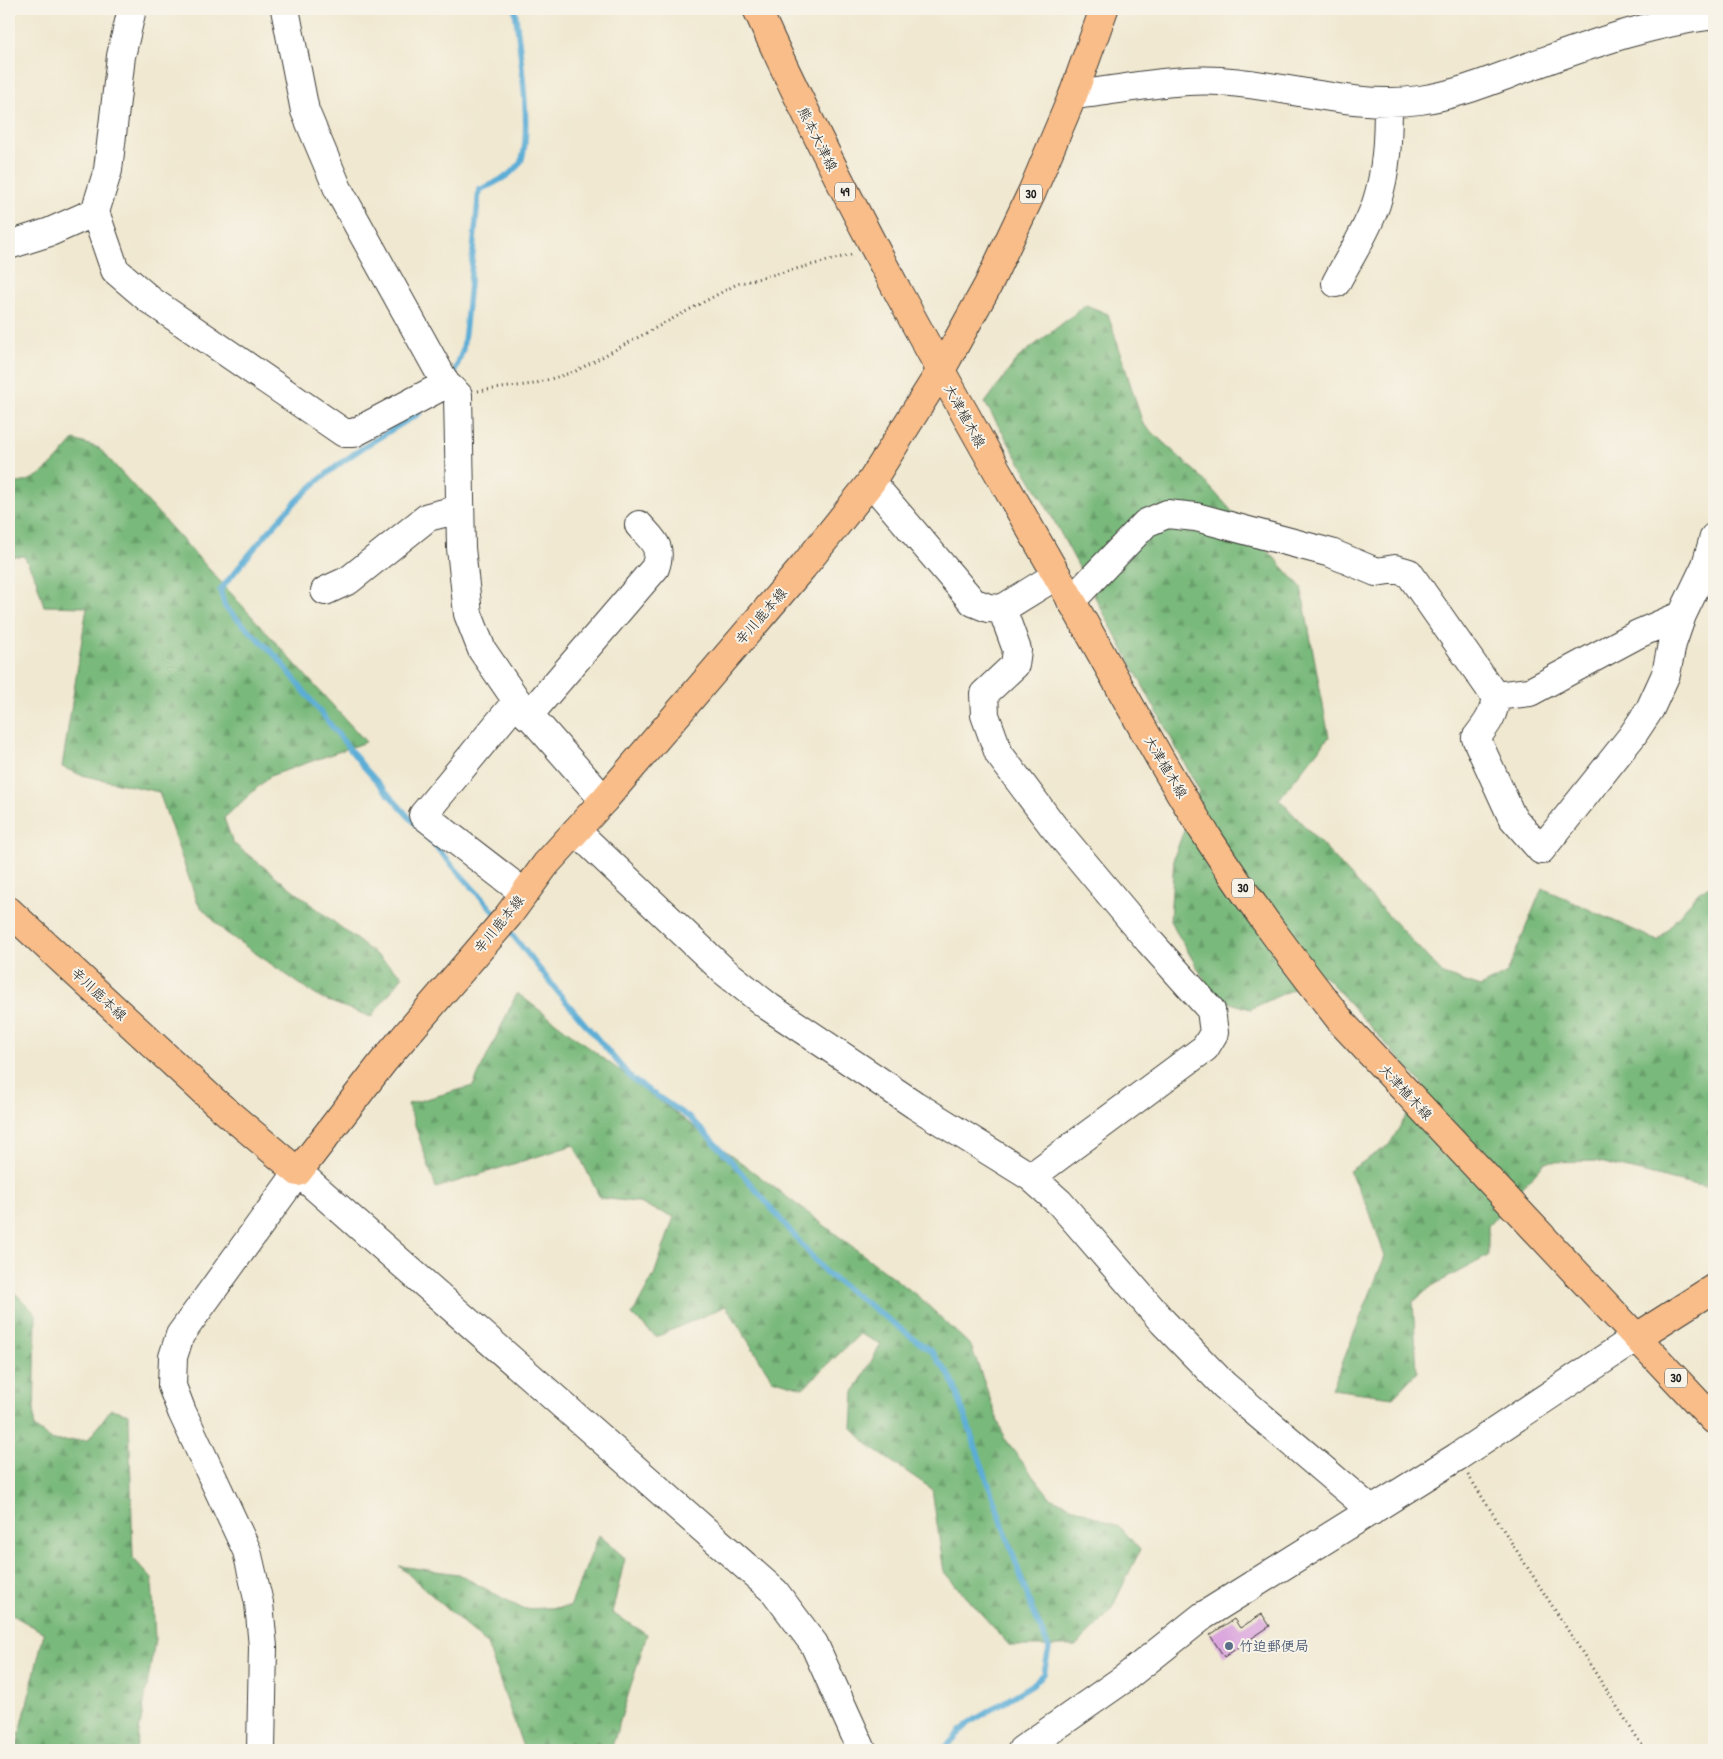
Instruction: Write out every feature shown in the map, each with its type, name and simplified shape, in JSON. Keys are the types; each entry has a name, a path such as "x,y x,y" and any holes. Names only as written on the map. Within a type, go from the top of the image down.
{"main road":[{"name":"熊本大津線","path":"757,9 801,106 940,372"},
{"name":"大津植木線","path":"1104,9 1073,95 1032,192 988,286 940,372 1161,760 1213,845 1301,970 1344,1025 1714,1420"},
{"name":"辛川鹿本線","path":"9,911 215,1102 298,1172 383,1062 501,924 546,864 604,800 803,567 871,482 940,372"},
{"path":"1637,1337 1714,1288"}],"street":[{"path":"132,9 121,56 108,170 95,212 115,270 150,300 344,433 354,433 446,384"},
{"path":"285,9 308,120 338,189 446,384 458,395 460,403 461,548 468,614 482,650 522,708 604,800"},
{"path":"1073,95 1182,81 1218,81 1257,84 1335,97 1388,102 1418,100 1455,94 1619,34 1714,15"},
{"path":"1336,283 1375,206 1383,181 1388,132 1388,102"},
{"path":"9,245 50,232 95,212"},
{"path":"871,482 973,602 988,608 1002,609 1057,575"},
{"path":"325,591 349,580 428,517 460,508"},
{"path":"1071,601 1146,523 1167,514 1196,517 1331,553 1376,572 1396,569 1409,573 1495,696 1495,706 1490,718 1476,738 1512,817 1540,850 1632,736 1650,709 1666,674 1672,644 1682,615 1706,565 1714,537"},
{"path":"524,893 423,815 655,568 659,557 657,546 639,525"},
{"path":"1002,609 1017,650 1015,665 984,694 985,714 999,754 1053,826 1149,941 1212,1010 1214,1033 1205,1048 1031,1176"},
{"path":"1495,696 1530,692 1638,634 1682,615"},
{"path":"576,831 724,971 769,1007 915,1104 1031,1176 1060,1203 1163,1322 1224,1385 1372,1511"},
{"path":"261,1750 263,1647 259,1603 247,1551 172,1386 173,1357 180,1335 298,1172 775,1592 814,1644 856,1748"},
{"path":"1036,1747 1203,1616 1457,1457 1637,1337"}],"path":[{"path":"446,384 476,391 533,384 574,372 737,284 875,249"},
{"path":"1457,1457 1645,1750"}],"green space":[{"path":"1086,305 1108,314 1143,424 1198,474 1301,587 1329,737 1279,799 1443,974 1480,987 1507,973 1542,888 1658,941 1698,893 1714,883 1714,1188 1685,1183 1596,1161 1545,1162 1488,1226 1488,1256 1432,1286 1413,1302 1417,1372 1393,1397 1332,1389 1385,1256 1368,1207 1349,1171 1389,1145 1424,1086 1324,975 1250,1009 1215,998 1170,921 1174,857 1199,790 1046,506 985,403 1018,358"},
{"path":"74,440 99,448 366,742 270,776 224,818 233,843 403,976 371,1017 320,998 225,932 198,904 159,792 81,775 62,767 87,607 44,606 36,579 24,556 9,557 9,483 19,483 38,476"},
{"path":"517,993 919,1297 971,1346 1005,1440 1050,1497 1121,1528 1140,1550 1110,1612 1076,1646 1010,1646 944,1572 932,1489 872,1448 852,1428 854,1392 881,1344 860,1334 803,1388 772,1379 726,1306 656,1337 632,1315 654,1275 674,1217 636,1202 600,1198 574,1145 436,1188 408,1104 473,1086"},
{"path":"9,1287 36,1314 34,1427 53,1441 88,1440 111,1409 129,1414 133,1558 152,1579 155,1640 136,1750 16,1750 44,1633 9,1613"},
{"path":"599,1535 625,1558 612,1613 647,1634 611,1750 524,1750 487,1644 399,1566 458,1574 523,1609 570,1607"}],"building":[{"name":"竹迫郵便局","path":"1262,1614 1270,1626 1224,1657 1210,1635 1234,1619 1240,1628"}],"waterway":[{"path":"452,380 463,349 479,190 510,174 522,159 525,145 524,86 515,9"},
{"path":"420,413 381,436 331,470 305,492 255,547 220,590 225,607 278,658 363,766 498,916"},
{"path":"507,928 557,991 632,1079 691,1119 728,1157 826,1273 932,1352 952,1379 1032,1609 1049,1648 1044,1674 1032,1685 969,1723 943,1750"}],"place":[{"name":"竹迫郵便局","path":"1229,1646"}]}
